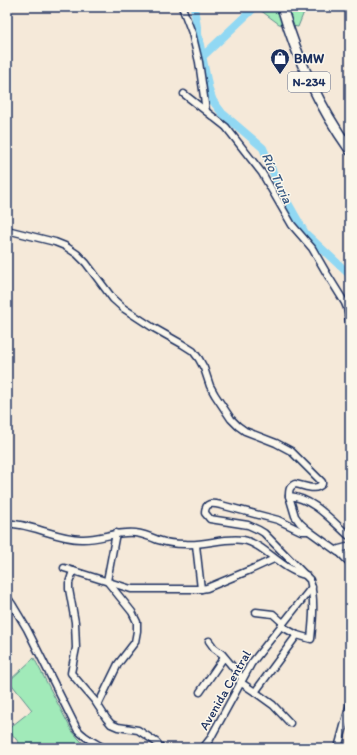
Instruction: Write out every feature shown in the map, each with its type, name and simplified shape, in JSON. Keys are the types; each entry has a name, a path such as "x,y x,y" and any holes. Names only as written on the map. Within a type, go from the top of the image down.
{"highway":[{"name":"N-234","path":"282,7 299,59 311,85 325,111 350,150"}],"street":[{"path":"182,7 192,33 199,62 206,111"},
{"path":"184,94 226,127 262,173 292,224 312,248 345,304 350,327"},
{"path":"7,230 55,242 77,254 123,308 193,351 200,358 210,386 231,419 245,431 291,450 322,482 321,487 317,488 299,484 292,486 289,496 296,519 309,531 338,550 346,555 350,553"},
{"path":"289,496 311,503 349,536"},
{"path":"256,612 273,614 282,624 297,634 310,639 313,605 310,580 269,537 248,525 210,519 205,513 206,506 209,504 221,505 278,520 301,531 309,531"},
{"path":"7,523 31,527 68,538 79,539 88,539 116,534 139,533 166,542 196,545 224,540 241,540 259,547 274,559 298,574 306,575"},
{"path":"98,705 118,664 135,642 137,631 137,622 132,612 107,581 116,534"},
{"path":"196,545 201,589"},
{"path":"338,550 350,545"},
{"path":"338,550 350,563"},
{"path":"64,568 131,589 201,589 207,588 274,559"},
{"path":"73,571 69,583 69,589 76,622 76,648 71,673 112,724 118,728 138,730 156,742 161,748"},
{"name":"Avenida Central","path":"203,748 210,739 251,664 312,587"},
{"path":"7,598 27,629 77,729 89,740 104,748"},
{"path":"255,692 297,634"},
{"path":"208,640 224,657 241,680 272,705 290,723"},
{"path":"200,692 224,657"},
{"path":"338,748 350,704"}],"green space":[{"path":"259,7 306,7 298,27 279,24 260,10"},
{"path":"34,658 72,731 87,748 23,748 8,729 32,710 9,681"}],"waterway":[{"name":"Río Turia","path":"194,7 209,90 213,101 222,113 263,148 280,189 305,233 350,275"},
{"path":"202,57 255,7"}],"place":[{"name":"BMW","path":"280,75"}]}
